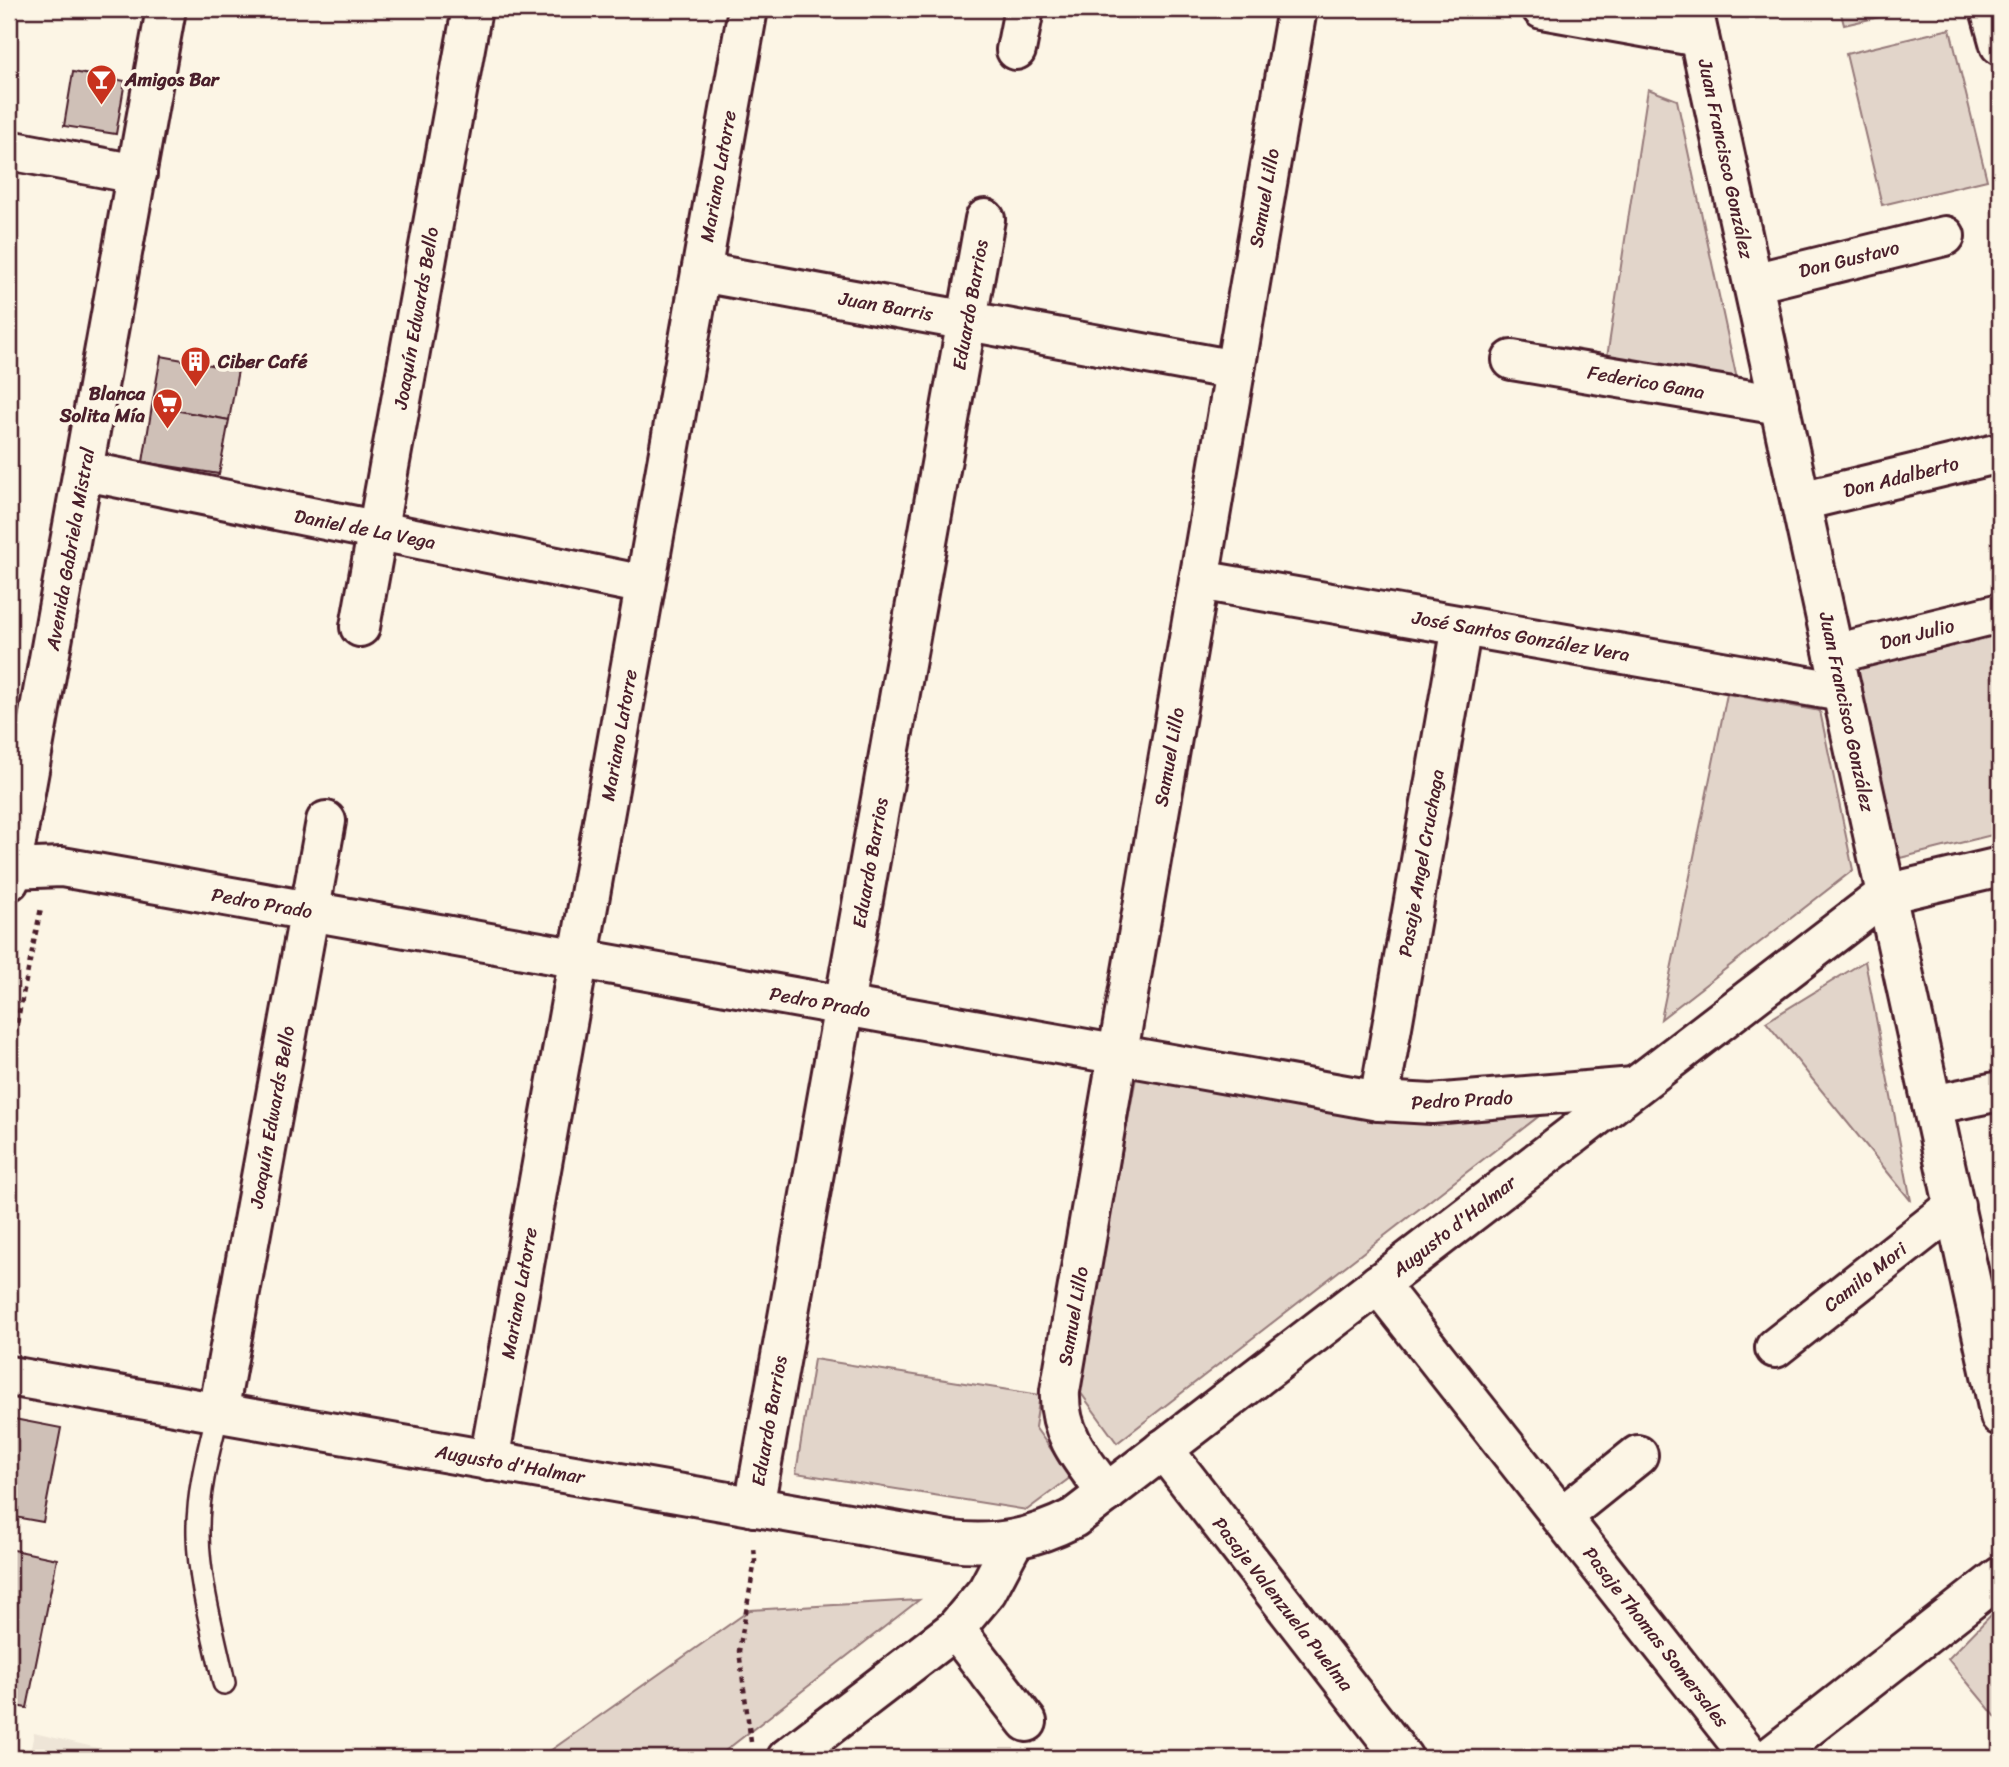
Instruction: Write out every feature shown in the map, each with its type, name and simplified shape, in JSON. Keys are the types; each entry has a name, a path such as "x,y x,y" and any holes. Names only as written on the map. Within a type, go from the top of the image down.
{"street":[{"name":"Avenida Gabriela Mistral","path":"10,873 85,471 166,9"},
{"name":"Joaquín Edwards Bello","path":"360,627 472,9"},
{"name":"Mariano Latorre","path":"489,1461 748,9"},
{"path":"1016,50 1024,9"},
{"name":"Samuel Lillo","path":"1107,1493 1067,1437 1059,1408 1060,1391 1297,9"},
{"path":"1542,9 1696,23"},
{"name":"Juan Francisco González","path":"1696,23 1955,1206 1988,1304 2000,1416"},
{"path":"9,150 137,174"},
{"name":"Eduardo Barrios","path":"754,1507 985,219"},
{"name":"Don Gustavo","path":"1753,283 1945,236"},
{"name":"Juan Barris","path":"701,272 1235,370"},
{"name":"Federico Gana","path":"1512,360 1780,405"},
{"name":"Don Adalberto","path":"1801,501 2000,453"},
{"name":"Daniel de La Vega","path":"85,471 646,584"},
{"name":"José Santos González Vera","path":"1199,580 1842,692"},
{"name":"Don Julio","path":"1834,654 2000,613"},
{"name":"Pasaje Angel Cruchaga","path":"1380,1101 1462,626"},
{"name":"Joaquín Edwards Bello","path":"218,1413 326,821"},
{"name":"Pedro Prado","path":"10,873 62,867 1380,1101 1432,1104 1634,1087"},
{"path":"1886,894 2000,867"},
{"name":"Augusto d'Halmar","path":"9,1376 951,1542 982,1545 1013,1542 1045,1533 1074,1518 1886,894"},
{"path":"1932,1105 2000,1091"},
{"name":"Camilo Mori","path":"1775,1348 1955,1206"},
{"name":"Pasaje Thomas Somersales","path":"1378,1284 1751,1758"},
{"name":"Pasaje Valenzuela Puelma","path":"1163,1449 1403,1758"},
{"path":"1561,1517 1638,1455"},
{"path":"787,1758 954,1629 987,1591 1013,1542"},
{"path":"1769,1758 2000,1577"},
{"path":"954,1629 1027,1722"}],"lane":[{"path":"218,1413 205,1465 198,1533 202,1577 224,1683"}],"path":[{"path":"751,1745 739,1651 755,1561 754,1507"}],"shaded area":[{"path":"1840,9 1914,9 1844,25"},
{"path":"1950,29 1987,180 1882,205 1846,54"},
{"path":"1648,89 1677,100 1738,384 1606,364"},
{"path":"2000,631 2000,833 1900,858 1854,666"},
{"path":"1727,694 1820,711 1853,870 1661,1019"},
{"path":"1865,961 1911,1201 1766,1022"},
{"path":"1137,1072 1552,1106 1117,1443 1078,1389"},
{"path":"814,1359 1040,1395 1035,1427 1071,1477 1027,1510 796,1473"},
{"path":"919,1600 716,1758 540,1758 750,1610"},
{"path":"2000,1606 2000,1722 1948,1659"},
{"path":"34,1733 140,1758 29,1758"}],"building":[{"path":"73,72 125,81 116,134 64,126"},
{"name":"Ciber Café","path":"161,356 238,370 229,420 152,406"},
{"path":"152,406 229,420 219,474 143,462"},
{"path":"9,1418 61,1428 43,1522 9,1516"},
{"path":"9,1549 57,1559 27,1708 9,1705"}],"place":[{"name":"Amigos Bar","path":"102,106"},
{"name":"Ciber Café","path":"195,388"},
{"name":"Blanca Solita Mía","path":"168,431"}]}
